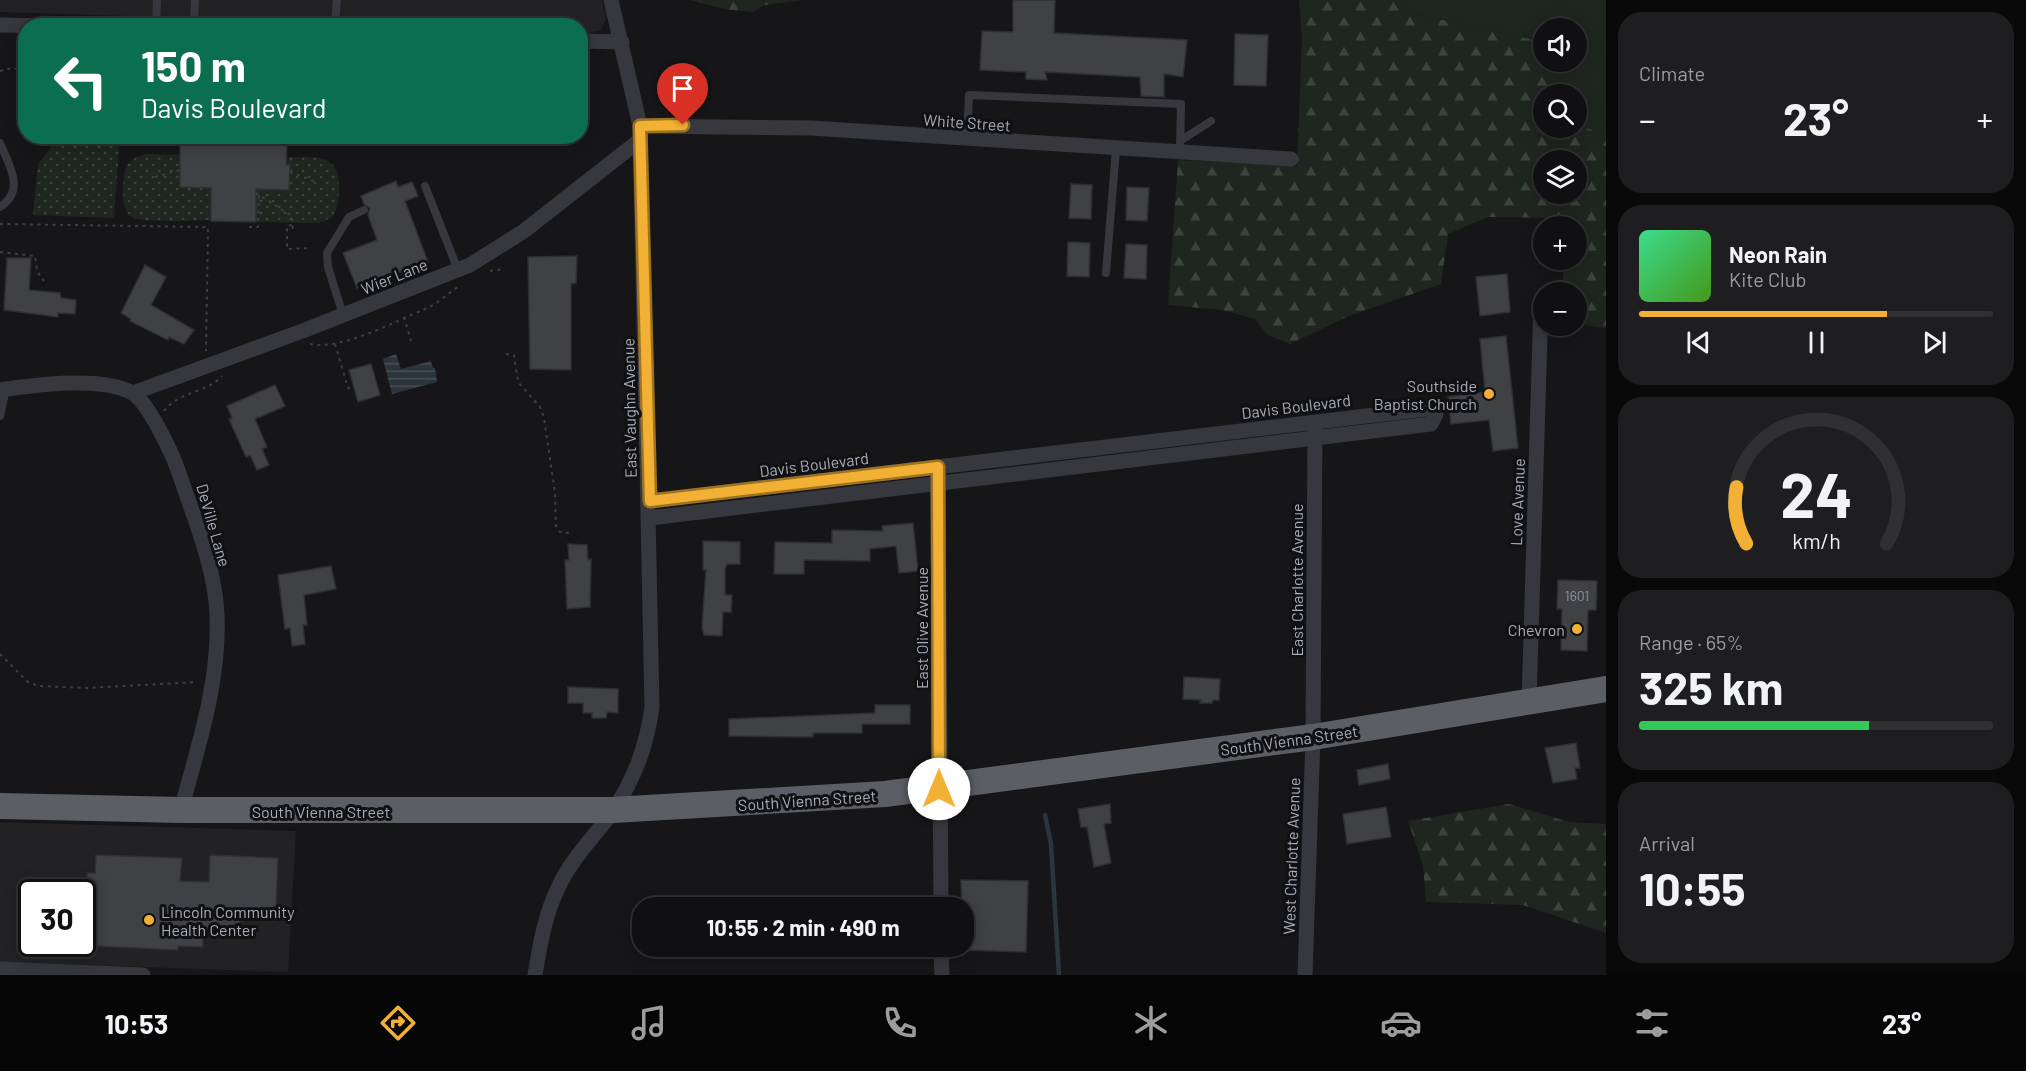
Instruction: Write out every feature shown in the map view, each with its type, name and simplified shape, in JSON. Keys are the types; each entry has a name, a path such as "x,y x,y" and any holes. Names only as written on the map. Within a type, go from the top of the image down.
{"highway":[{"name":"South Vienna Street","path":"0,806 181,810 613,810 741,805 939,789 1313,737 1606,689"}],"street":[{"name":"East Vaughn Avenue","path":"535,975 540,940 559,885 613,810 636,771 645,748 652,708 650,501 640,133 611,0"},
{"path":"0,25 18,25"},
{"path":"588,41 622,42"},
{"name":"White Street","path":"640,133 811,128 1116,149 1180,147 1291,159"},
{"name":"Wier Lane","path":"133,393 344,315 461,277 503,246 640,133"},
{"name":"Love Avenue","path":"1529,702 1540,336"},
{"path":"3,390 79,384 109,386 133,393"},
{"name":"DeVille Lane","path":"133,393 159,428 175,460 208,566 217,612 217,645 212,687 181,810"},
{"name":"Davis Boulevard","path":"650,501 938,475 1315,430 1434,408 1436,414 1431,424 1315,430"},
{"name":"East Charlotte Avenue","path":"1313,737 1315,430"},
{"name":"Davis Boulevard","path":"650,518 938,475"},
{"name":"East Olive Avenue","path":"938,475 941,897"},
{"name":"West Charlotte Avenue","path":"1305,975 1313,737"},
{"path":"941,957 942,975"},
{"path":"0,969 143,975"}],"lane":[{"path":"156,18 157,0"},
{"path":"194,18 195,0"},
{"path":"336,18 337,0"},
{"path":"967,140 969,95 1181,104 1180,147"},
{"path":"1180,147 1211,121"},
{"path":"0,143 14,176 15,186 12,195 0,207"},
{"path":"1106,273 1116,149"},
{"path":"425,186 461,277"},
{"path":"344,315 328,267 327,253 349,217 364,210"},
{"path":"0,416 3,390"}],"path":[{"path":"0,72 14,68 18,69"},
{"path":"155,177 180,170"},
{"path":"290,172 314,181"},
{"path":"249,227 258,227 257,193 292,216 293,233"},
{"path":"0,225 208,227 206,352"},
{"path":"292,225 287,226 287,249 311,248"},
{"path":"0,252 35,256 38,271 44,281"},
{"path":"484,273 505,269"},
{"path":"303,342 322,346 335,344 426,309 461,277"},
{"path":"404,317 411,341"},
{"path":"335,344 348,388 354,389"},
{"path":"506,354 514,354 518,382 543,411 555,493 556,527 560,532 572,533"},
{"path":"163,417 172,401 215,382 225,372"},
{"path":"0,654 28,682 39,686 87,688 190,684 201,678"}],"shaded area":[{"path":"0,0 602,0 606,19 601,30 589,33 588,18 187,18 0,12"},
{"path":"396,354 401,369 431,361 435,368 437,382 392,394 383,359"},
{"path":"0,822 296,831 288,972 0,962"}],"green space":[{"path":"690,0 804,0 765,5 752,12 724,9"},
{"path":"1299,0 1400,0 1402,11 1533,40 1533,72 1558,72 1560,84 1533,84 1533,138 1587,138 1587,128 1606,137 1606,328 1587,325 1587,282 1563,282 1563,270 1587,270 1587,216 1488,217 1448,234 1441,284 1349,316 1290,344 1268,335 1255,319 1222,310 1168,305 1178,160 1297,166 1302,37"},
{"path":"1400,0 1606,0 1606,137 1587,128 1587,84 1560,84 1558,72 1587,72 1587,18 1533,18 1533,40 1402,11"},
{"path":"54,144 119,144 114,218 33,215 38,164"},
{"path":"146,154 180,155 180,187 211,188 211,220 156,221 130,216 123,199 126,165 136,157"},
{"path":"286,157 324,159 336,169 339,195 331,218 319,223 256,222 256,189 289,190 290,166 286,165"},
{"path":"1509,804 1569,822 1606,824 1606,933 1523,905 1426,902 1423,865 1408,821"}],"building":[{"path":"1013,0 1055,0 1054,33 1187,40 1183,77 1164,74 1164,97 1141,96 1140,77 1045,72 1047,80 1026,79 1026,72 980,70 982,31 1013,32"},
{"path":"1235,34 1268,35 1266,86 1234,85"},
{"path":"180,144 287,144 286,165 290,165 289,190 256,189 256,222 211,221 211,188 180,187"},
{"path":"396,181 398,187 412,182 418,196 405,201 428,262 357,288 343,253 377,240 368,215 370,208 364,204 361,196"},
{"path":"1071,184 1092,185 1091,219 1069,218"},
{"path":"1127,187 1149,188 1147,221 1126,220"},
{"path":"1068,242 1090,243 1089,277 1067,276"},
{"path":"1126,244 1147,245 1146,279 1124,278"},
{"path":"577,256 576,283 571,284 571,370 530,369 528,257"},
{"path":"7,258 31,258 29,290 60,293 61,298 76,300 75,314 58,313 58,317 4,310"},
{"path":"145,265 166,277 151,305 194,330 184,344 169,337 168,340 130,321 131,319 121,313"},
{"path":"1507,274 1510,312 1480,316 1476,277"},
{"name":"Southside Baptist Church","path":"1506,336 1518,448 1493,451 1489,420 1451,424 1448,397 1485,392 1480,339"},
{"path":"371,364 380,395 358,402 349,370"},
{"path":"275,385 285,406 255,419 267,447 262,449 269,465 257,470 250,455 246,457 229,419 232,418 227,406"},
{"path":"913,523 918,571 899,573 896,546 870,549 870,561 804,560 804,574 774,574 775,542 832,543 832,530 883,531 882,526"},
{"path":"703,541 740,542 740,564 727,564 725,569 725,595 732,595 731,612 723,612 722,636 704,635 702,627 706,570 703,570"},
{"path":"568,544 587,545 588,560 591,559 590,607 567,609 565,560 569,560"},
{"path":"331,566 336,589 304,595 307,625 303,625 305,644 292,646 290,628 285,629 278,575"},
{"path":"1558,580 1597,581 1596,610 1588,610 1587,651 1561,650 1562,609 1557,609"},
{"path":"1184,677 1220,679 1219,700 1213,700 1212,703 1200,703 1201,700 1183,699"},
{"path":"568,687 618,689 618,713 607,712 606,718 592,718 592,713 583,713 583,703 568,703"},
{"path":"875,705 910,705 910,724 862,724 862,733 813,733 813,737 729,736 729,719 875,713"},
{"path":"1576,743 1580,768 1575,768 1577,779 1553,783 1545,748"},
{"path":"1388,764 1390,779 1359,785 1357,770"},
{"path":"1110,804 1111,823 1104,824 1111,863 1094,867 1087,827 1081,827 1078,809"},
{"path":"1386,807 1391,837 1347,844 1343,814"},
{"name":"Lincoln Community Health Center","path":"96,855 182,858 180,881 209,882 210,855 278,858 276,906 203,938 203,947 178,946 178,950 96,946 96,879 87,879 87,873 95,873"},
{"path":"961,880 1028,881 1026,952 974,950 974,897 961,897"}],"waterway":[{"path":"1045,815 1051,844 1059,975"}],"place":[{"name":"Southside Baptist Church","path":"1489,394"},
{"name":"Chevron","path":"1577,629"},
{"name":"Lincoln Community Health Center","path":"149,920"}],"route":[{"path":"683,125 640,126 650,501 938,467 939,789"}]}
